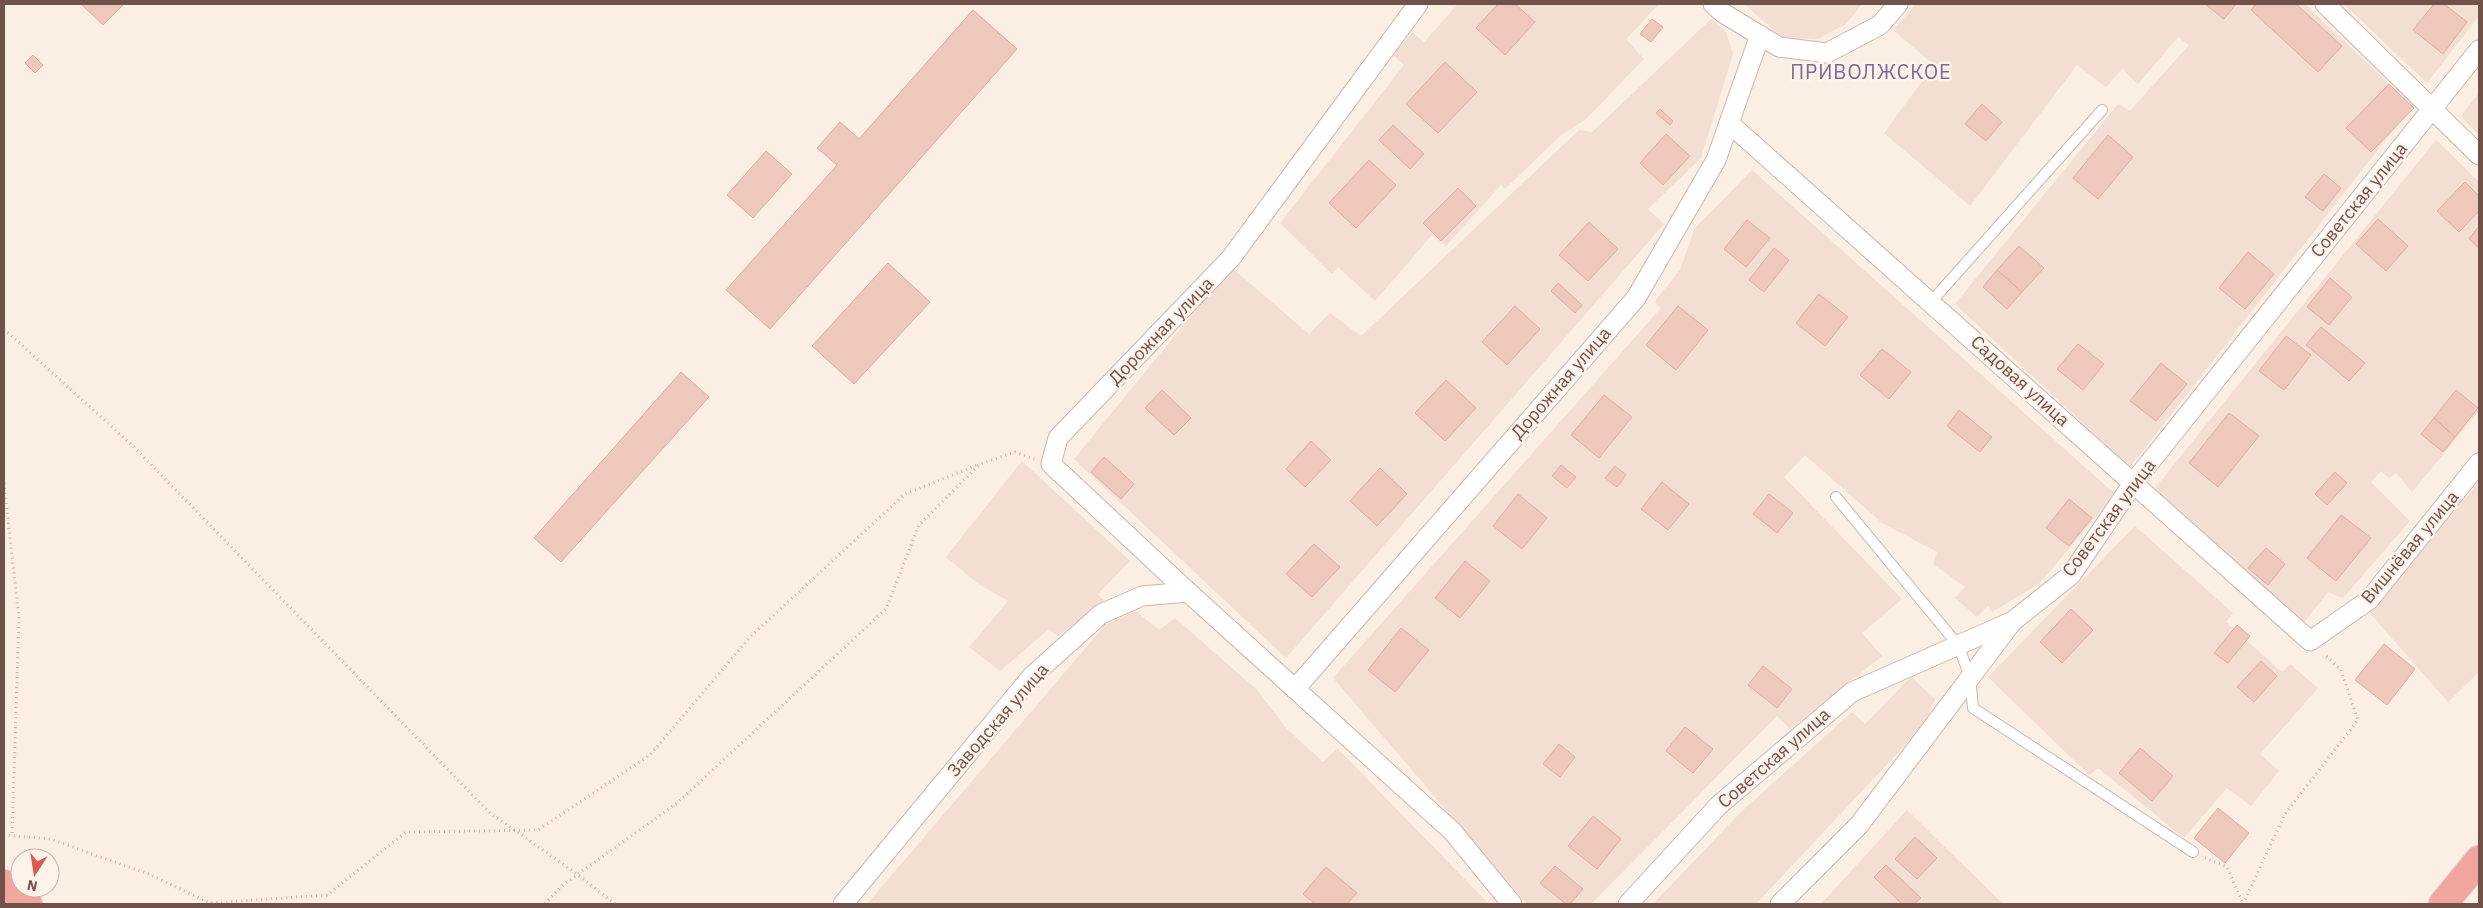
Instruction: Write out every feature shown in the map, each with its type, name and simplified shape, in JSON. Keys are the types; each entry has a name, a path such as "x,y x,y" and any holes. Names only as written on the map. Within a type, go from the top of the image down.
{"highway":[{"path":"2443,904 2479,860"},
{"path":"4,884 28,904"}],"street":[{"name":"Дорожная улица","path":"1051,464 1058,438 1231,258 1418,4"},
{"path":"1713,4 1723,13 1779,47 1827,53 1880,25 1898,4"},
{"path":"2325,4 2479,155"},
{"name":"Дорожная улица","path":"1295,689 1636,298 1716,160 1760,35"},
{"name":"Советская улица","path":"1628,904 1719,805 1852,692 2013,621 2071,574 2134,482 2479,50"},
{"name":"Садовая улица","path":"1729,123 2134,482 2310,641"},
{"name":"Вишнёвая улица","path":"2310,641 2369,600 2479,463"},
{"path":"1051,464 1188,592 1452,831 1512,904"},
{"name":"Заводская улица","path":"843,904 1032,676 1101,614 1142,596 1188,592"},
{"path":"1780,904 1859,825 2013,621"}],"lane":[{"path":"1931,302 2102,110"},
{"path":"1836,497 1958,645 1970,677 1973,708 2193,852"}],"path":[{"path":"4,329 133,446 490,813 577,874 615,904"},
{"path":"4,835 50,839 146,873 210,903 327,895 406,832 538,830 650,755 750,636 905,494 1015,452 1051,464"},
{"path":"545,904 562,884 677,802 886,609 919,526 980,464"},
{"path":"4,483 19,619 12,836"},
{"path":"2243,904 2285,814 2358,720 2341,670 2310,641"},
{"path":"2193,852 2227,867 2243,904"}],"shaded area":[{"path":"1458,4 1659,4 1626,39 1644,59 1585,120 1560,136 1505,189 1501,185 1446,246 1432,235 1375,301 1338,267 1332,274 1280,223 1404,65 1393,55 1412,32 1424,42"},
{"path":"1744,4 1862,4 1846,24 1818,39 1782,37"},
{"path":"1916,4 2305,4 2412,106 2130,467 1955,304 2118,104 2130,111 2189,45 2178,37 2138,84 2122,69 2106,87 2077,65 1970,206 1884,133 1934,65 1893,30"},
{"path":"2344,4 2479,4 2479,16 2427,83"},
{"path":"1711,19 1726,32 1733,54 1701,158 1648,209 1664,224 1286,658 1074,459 1231,267 1309,334 1330,313 1361,336 1579,130 1592,132"},
{"path":"2479,93 2479,135 2461,116"},
{"path":"2436,140 2479,182 2479,411 2412,492 2396,473 2389,478 2381,471 2371,482 2410,521 2343,598 2328,592 2303,624 2155,488"},
{"path":"1752,170 2115,494 2040,583 1992,612 1988,606 1977,617 1955,598 1965,587 1933,564 1937,552 1882,523 1805,455 1784,477 1902,599 1862,633 1882,656 1790,729 1777,716 1591,904 1527,904 1333,678 1661,308 1654,302 1680,270 1695,228"},
{"path":"1022,461 1130,561 1098,594 1105,602 1057,636 1049,629 1000,671 969,647 1008,601 980,585 946,557"},
{"path":"2479,483 2479,672 2448,702 2368,611"},
{"path":"2135,526 2233,613 2226,622 2282,672 2290,664 2318,688 2260,754 2279,771 2251,806 2227,788 2184,838 2098,768 2089,775 1988,677"},
{"path":"1136,611 1159,630 1175,618 1256,689 1288,730 1323,762 1337,748 1489,904 867,904 1106,624"},
{"path":"1911,677 1935,699 1923,726 1756,904 1653,904 1741,812 1852,712 1865,724"},
{"path":"1907,810 2003,904 1821,904"}],"building":[{"path":"81,4 124,4 103,25"},
{"path":"1498,4 1515,4 1535,22 1505,55 1476,28"},
{"path":"2205,4 2236,4 2224,19"},
{"path":"2256,4 2296,4 2342,46 2318,72 2251,10"},
{"path":"2434,4 2444,4 2467,22 2443,54 2413,30"},
{"path":"973,10 1017,49 770,329 726,290 837,165 817,148 840,122 859,139"},
{"path":"1652,19 1663,27 1651,42 1640,34"},
{"path":"33,55 43,65 35,73 25,63"},
{"path":"1445,62 1477,92 1438,133 1406,104"},
{"path":"2389,84 2414,108 2371,152 2346,128"},
{"path":"1982,104 2002,122 1986,141 1965,124"},
{"path":"1660,109 1673,121 1670,125 1656,113"},
{"path":"1393,125 1424,154 1410,169 1379,140"},
{"path":"1666,134 1690,156 1663,185 1640,163"},
{"path":"2108,135 2133,157 2098,199 2073,178"},
{"path":"766,151 792,174 753,218 727,195"},
{"path":"1369,160 1396,185 1356,228 1329,203"},
{"path":"2324,174 2341,188 2323,211 2305,197"},
{"path":"2465,182 2479,196 2479,211 2459,232 2437,211"},
{"path":"1458,188 1476,206 1441,241 1423,223"},
{"path":"2378,219 2408,246 2386,271 2356,244"},
{"path":"1747,220 1770,238 1746,267 1724,249"},
{"path":"1589,222 1618,249 1588,281 1559,255"},
{"path":"2479,226 2479,248 2469,239"},
{"path":"2019,246 2044,268 2022,292 1997,270"},
{"path":"1774,248 1789,260 1764,292 1749,280"},
{"path":"2248,252 2274,274 2245,309 2219,288"},
{"path":"888,263 930,302 854,384 812,346"},
{"path":"1997,270 2022,292 2007,309 1983,287"},
{"path":"2330,278 2352,297 2329,325 2307,307"},
{"path":"1558,283 1582,305 1575,313 1551,291"},
{"path":"1819,294 1848,317 1825,346 1796,323"},
{"path":"1515,306 1540,329 1507,365 1482,342"},
{"path":"1678,306 1708,330 1676,370 1646,345"},
{"path":"2321,327 2365,363 2349,381 2306,345"},
{"path":"2286,336 2311,355 2284,390 2259,371"},
{"path":"2078,344 2104,364 2083,390 2057,369"},
{"path":"1882,349 1911,372 1889,399 1860,375"},
{"path":"2161,363 2187,384 2156,421 2130,401"},
{"path":"681,372 709,397 561,562 534,538"},
{"path":"1446,380 1476,408 1445,441 1415,413"},
{"path":"1162,390 1191,418 1174,435 1145,408"},
{"path":"2456,390 2478,408 2455,437 2434,418"},
{"path":"1604,395 1632,417 1599,458 1571,435"},
{"path":"1959,410 1992,437 1980,452 1947,426"},
{"path":"2229,413 2259,436 2218,487 2189,463"},
{"path":"2434,418 2455,437 2443,452 2421,434"},
{"path":"1311,441 1331,460 1305,487 1286,469"},
{"path":"1104,457 1134,484 1121,499 1091,472"},
{"path":"1561,465 1576,477 1567,488 1552,476"},
{"path":"1615,466 1626,475 1617,487 1605,478"},
{"path":"1380,468 1407,494 1377,526 1350,501"},
{"path":"2335,472 2347,483 2327,505 2315,494"},
{"path":"1662,482 1689,504 1668,530 1641,509"},
{"path":"1518,494 1547,518 1522,549 1493,526"},
{"path":"1769,494 1793,513 1777,533 1753,514"},
{"path":"2069,499 2092,518 2069,546 2046,528"},
{"path":"2341,515 2371,538 2336,581 2307,558"},
{"path":"1314,544 1340,567 1312,597 1286,574"},
{"path":"2266,548 2285,564 2268,585 2248,568"},
{"path":"1465,561 1490,581 1460,618 1435,598"},
{"path":"2071,609 2093,630 2062,663 2040,642"},
{"path":"2237,625 2250,636 2228,663 2214,653"},
{"path":"1401,628 1429,650 1395,692 1368,670"},
{"path":"2384,644 2415,669 2387,705 2355,680"},
{"path":"2261,661 2277,676 2254,702 2237,687"},
{"path":"1763,666 1792,689 1777,708 1748,685"},
{"path":"1685,727 1713,749 1693,773 1666,751"},
{"path":"1559,744 1575,757 1560,777 1543,764"},
{"path":"2140,748 2173,776 2152,801 2119,773"},
{"path":"2218,808 2249,833 2225,863 2194,838"},
{"path":"1593,816 1621,839 1597,869 1568,846"},
{"path":"1915,837 1937,858 1917,879 1895,859"},
{"path":"1886,865 1921,898 1914,904 1902,904 1874,877"},
{"path":"1555,866 1583,889 1570,904 1566,904 1540,883"},
{"path":"1326,867 1357,893 1347,904 1315,904 1303,894"}],"district":[{"name":"ПРИВОЛЖСКОЕ","path":"1871,72"}]}
